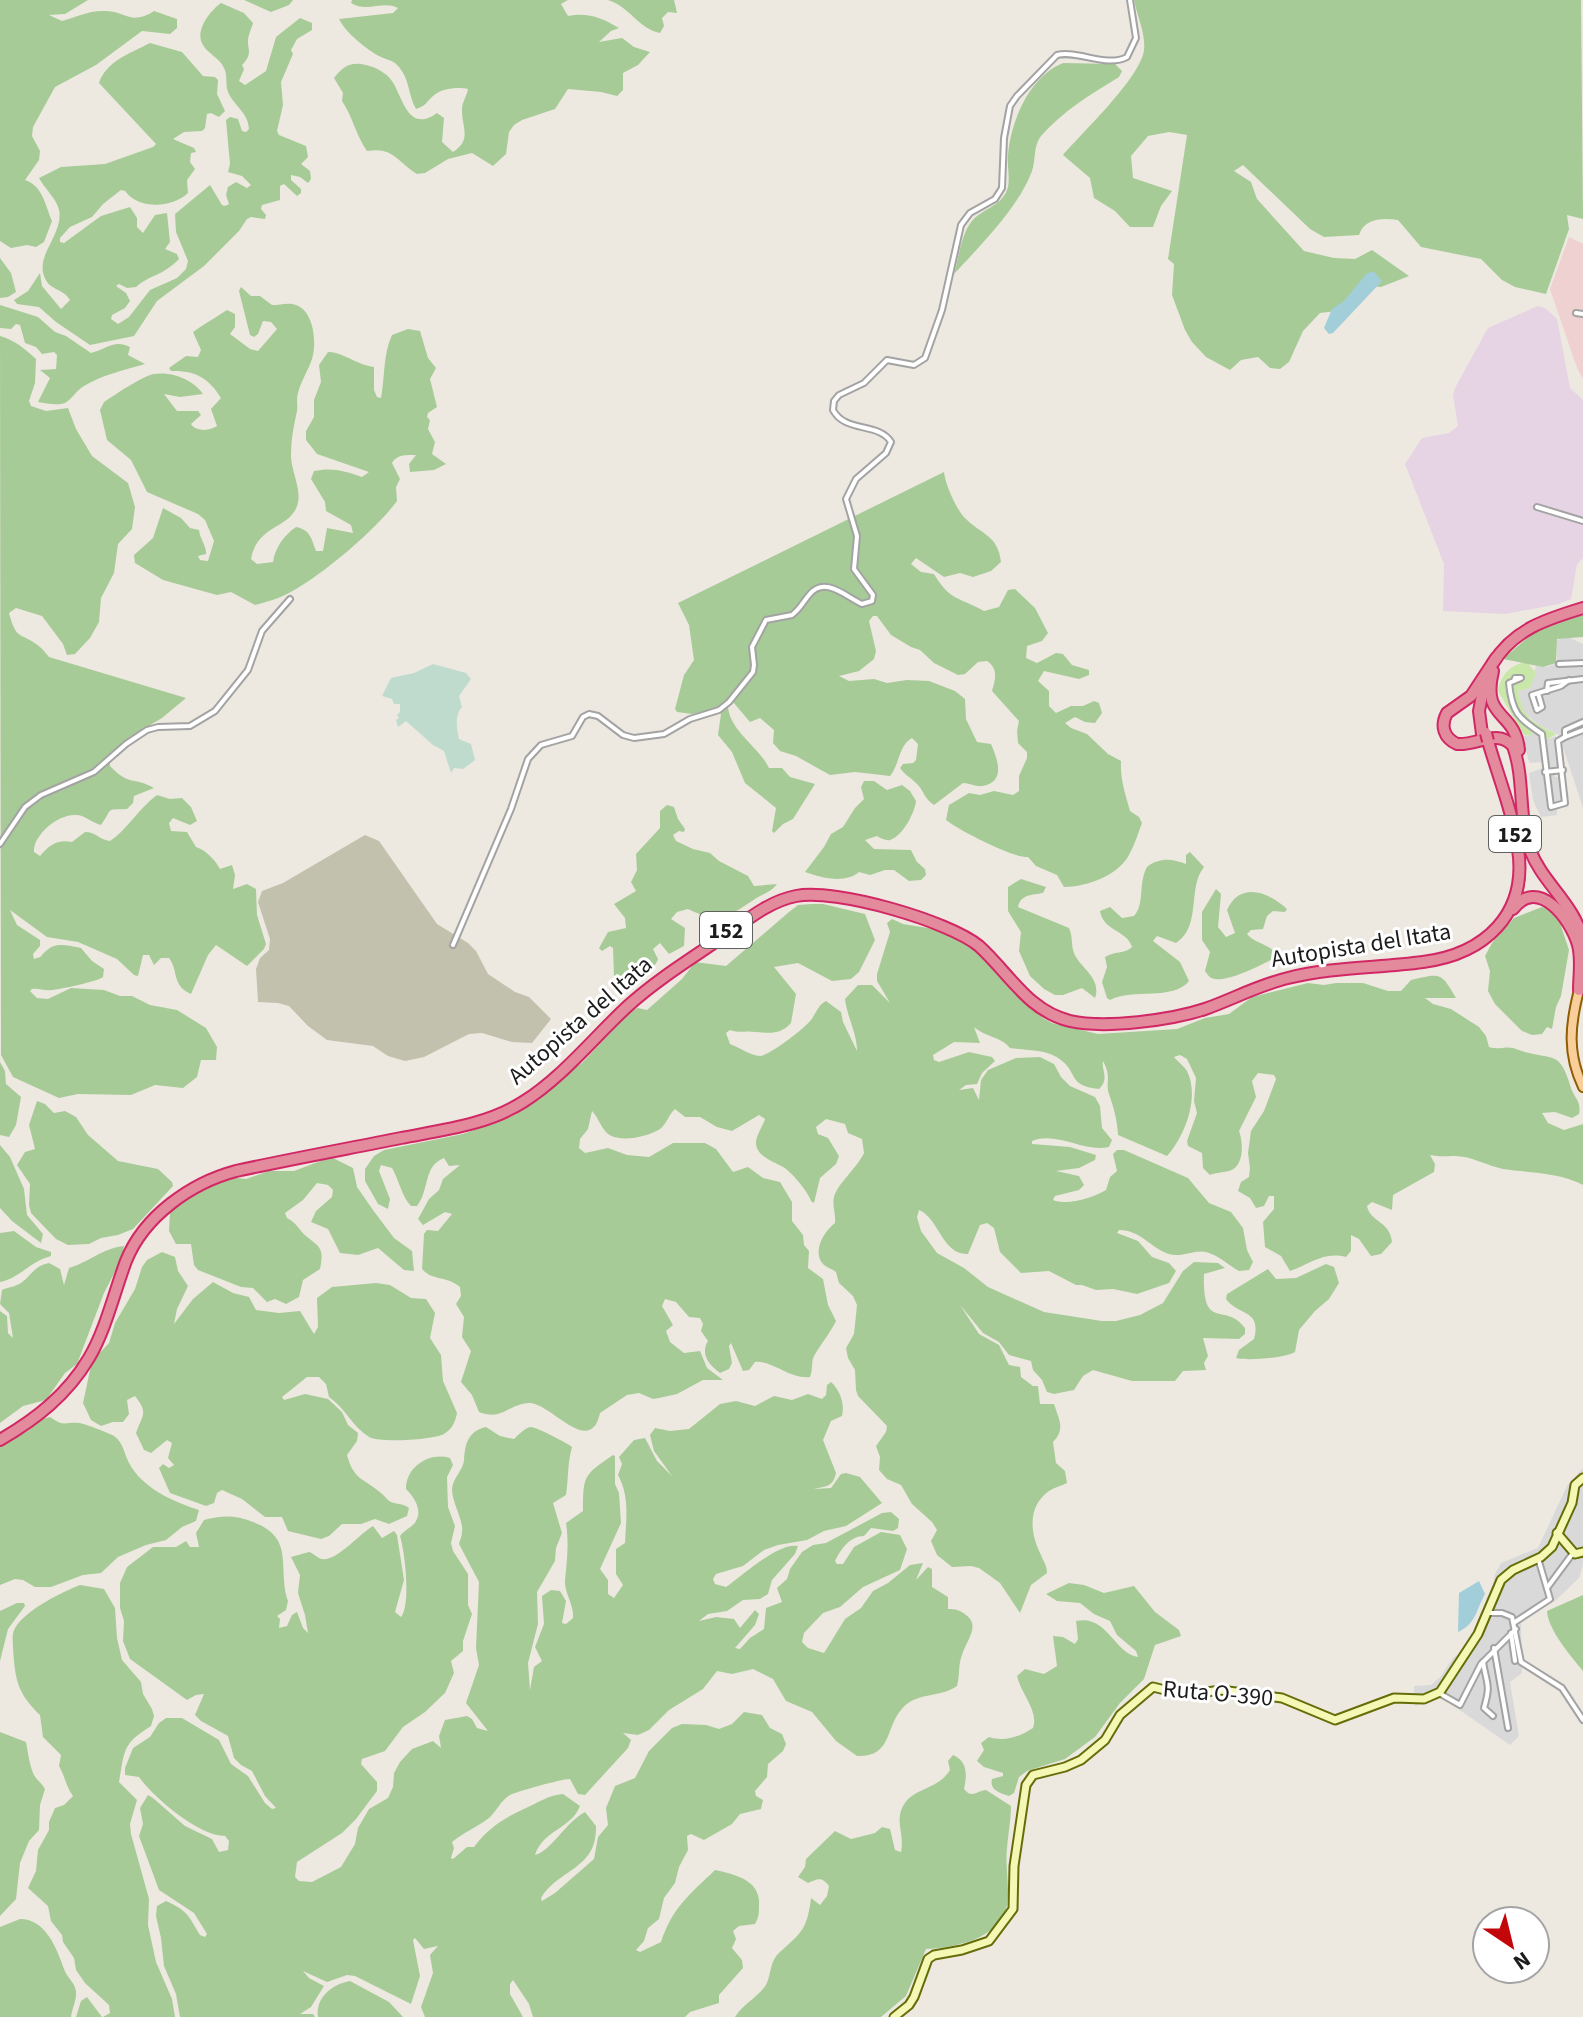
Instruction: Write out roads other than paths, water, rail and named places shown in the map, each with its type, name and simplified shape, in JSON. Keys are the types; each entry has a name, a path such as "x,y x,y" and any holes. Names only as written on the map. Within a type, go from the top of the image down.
{"highway":[{"name":"Autopista del Itata","path":"0,1438 37,1413 74,1375 92,1344 128,1249 160,1209 184,1190 206,1177 233,1168 467,1121 503,1109 539,1086 646,986 745,917 787,895 810,891 831,892 917,912 945,922 978,942 1020,986 1045,1006 1060,1014 1084,1019 1173,1013 1203,1006 1260,982 1297,972 1431,958 1465,949 1484,937 1498,922 1508,902 1515,872 1513,839 1479,713 1481,693 1496,658 1508,643 1529,628 1583,610"},
{"name":"Autopista del Itata","path":"0,1438 41,1414 75,1379 97,1342 133,1248 155,1219 179,1198 205,1182 236,1171 467,1125 504,1113 543,1088 650,987 747,920 784,900 807,894 828,895 940,923 974,942 1041,1009 1062,1019 1087,1023 1189,1014 1265,985 1305,975 1448,958 1474,948 1499,926 1515,893 1519,869 1519,852 1484,737 1484,701 1493,671 1509,648 1527,633 1583,610"},
{"path":"1496,658 1470,698 1447,713 1443,722 1444,731 1458,745 1500,737 1513,746 1530,849 1540,869 1573,914 1583,941"},
{"path":"1493,671 1490,702 1516,731 1520,760"},
{"path":"1484,737 1469,711 1457,709 1448,716 1446,729 1455,740 1464,742 1504,734 1514,741 1520,760"},
{"path":"1499,926 1523,898 1538,896 1550,903 1568,923 1577,942 1581,987"},
{"path":"1581,987 1583,970"}],"main road":[{"path":"1520,760 1528,828 1535,855 1571,904 1583,928"},
{"path":"1581,987 1573,1017 1570,1052 1583,1087"}],"street":[{"path":"453,945 511,809 527,761 537,747 569,738 588,714 595,714 625,736 634,738 664,734 690,719 719,710 729,702 753,672 752,647 766,620 792,615 812,592 824,587 836,589 862,604 872,601 873,595 854,569 857,536 846,499 856,479 889,450 891,442 885,435 840,420 833,410 834,400 864,383 887,360 914,365 925,358 942,310 961,225 970,213 995,199 1002,188 1004,131 1013,101 1057,55 1117,61 1127,57 1136,38 1130,0"},
{"path":"1576,313 1583,314"},
{"path":"1537,507 1583,521"},
{"path":"0,844 25,807 41,795 94,772 129,741 147,730 190,726 218,709 248,670 260,635 290,599"},
{"path":"1559,664 1583,663"},
{"path":"1538,693 1547,691 1548,683 1583,679"},
{"path":"1514,681 1508,684 1512,705 1525,725 1541,733 1550,806 1564,805 1558,742 1583,730 1582,722 1565,730 1565,737"},
{"path":"1545,772 1563,770"},
{"path":"1513,1631 1483,1662 1460,1705 1439,1693 1471,1645 1501,1580 1550,1549 1572,1503 1575,1485 1583,1478"},
{"path":"1547,1588 1578,1553 1557,1533"},
{"path":"1515,1661 1515,1622 1550,1599 1538,1558"},
{"path":"1488,1613 1507,1614 1515,1622"},
{"path":"1513,1631 1519,1661 1562,1688 1583,1720"},
{"path":"1494,1648 1508,1728"},
{"path":"1483,1662 1490,1688 1484,1708 1493,1716"},
{"name":"Ruta O-390","path":"894,2017 912,2001 928,1959 989,1941 1013,1909 1014,1866 1025,1789 1030,1778 1040,1771 1071,1765 1088,1754 1105,1740 1120,1715 1147,1690 1157,1687 1189,1695 1215,1690 1242,1691 1286,1699 1335,1720 1394,1698 1427,1699 1439,1693"},
{"path":"1489,1698 1503,1695"}],"water":[{"path":"1374,272 1382,281 1329,334 1324,328 1332,309 1344,301 1367,273"},
{"path":"1479,1581 1485,1594 1472,1621 1458,1632 1459,1593"}]}
